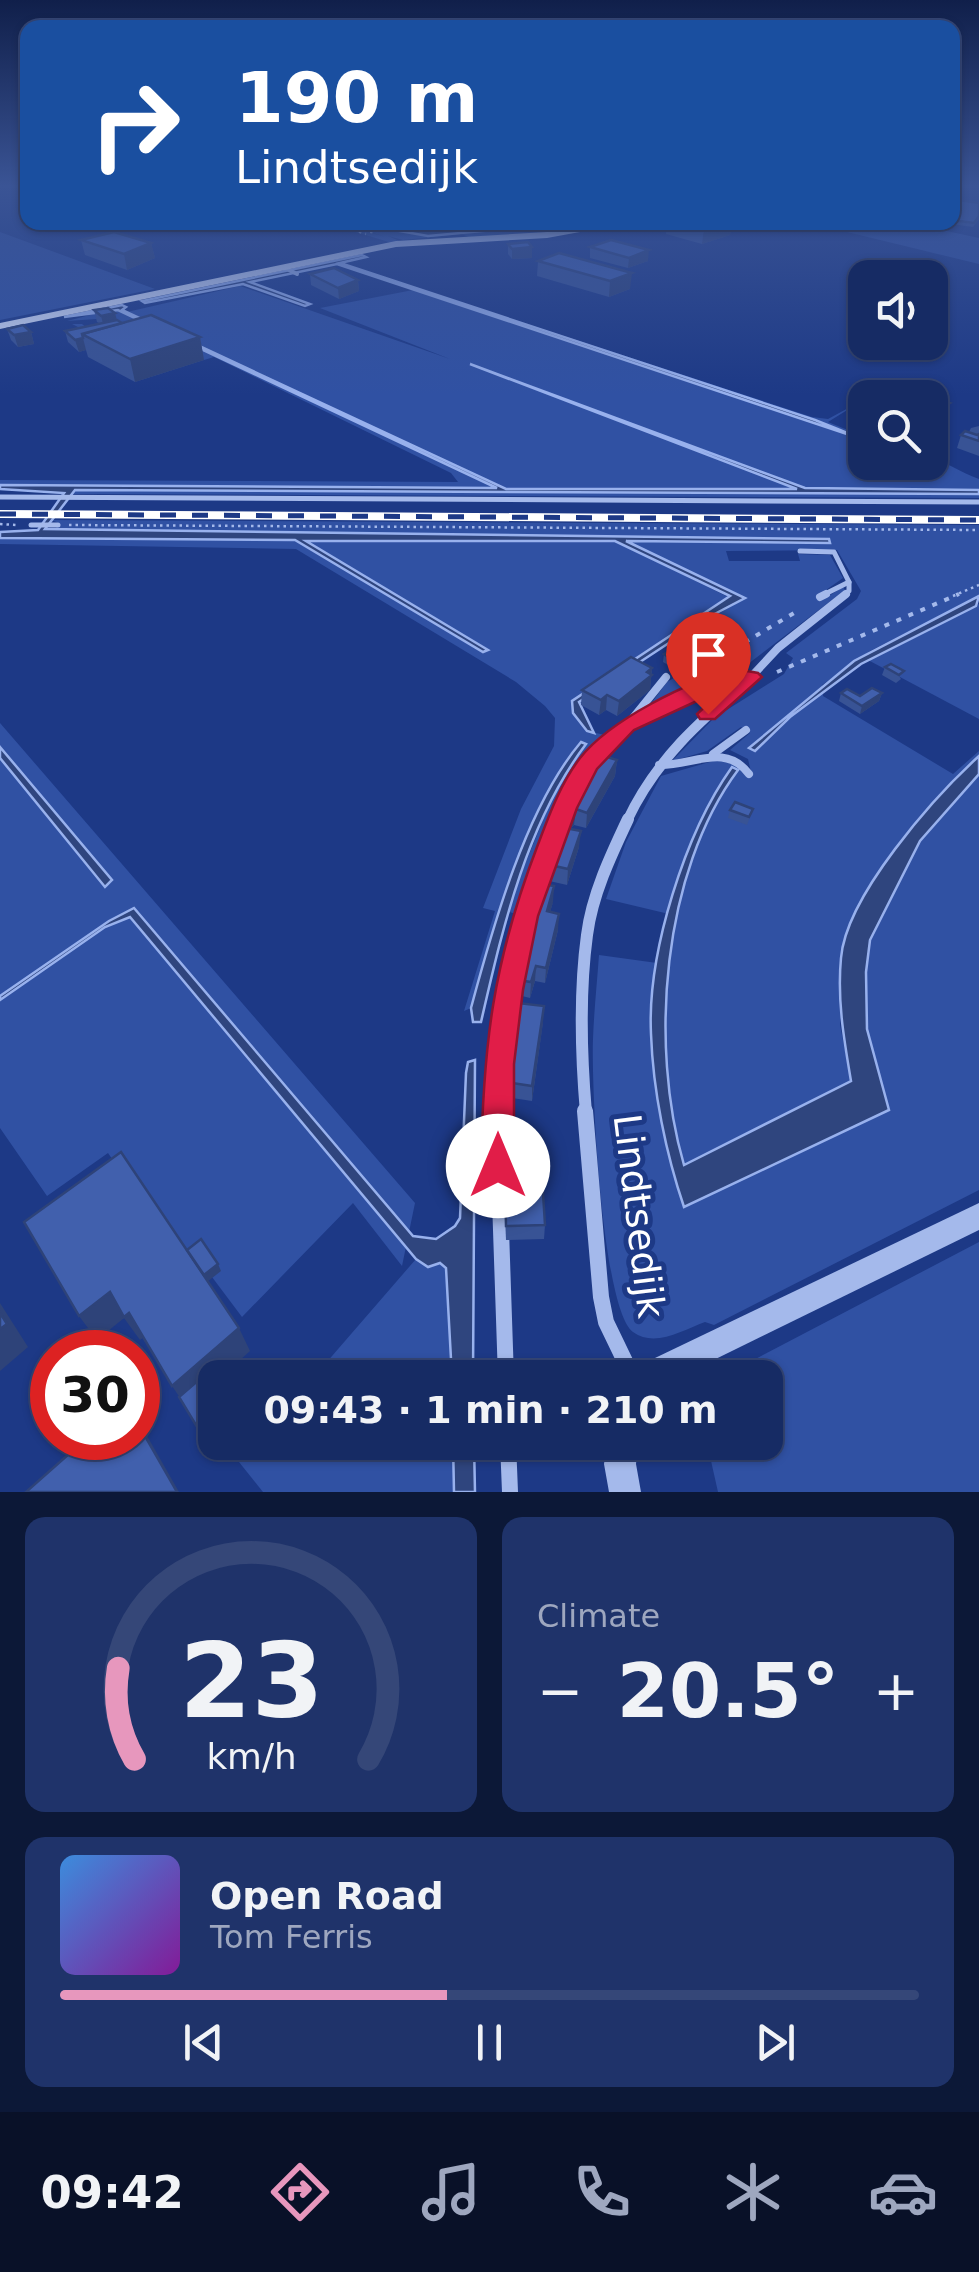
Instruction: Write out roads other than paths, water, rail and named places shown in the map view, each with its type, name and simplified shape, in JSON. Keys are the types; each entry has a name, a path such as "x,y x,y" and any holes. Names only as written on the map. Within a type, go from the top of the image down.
{"main road":[{"path":"0,326 290,271 350,256"}],"street":[{"path":"505,1360 498,1064 524,916 553,833 588,764 626,725 736,675 751,677"},
{"name":"Lindtsedijk","path":"624,1360 606,1322 601,1297 581,1058 587,933 596,897 627,817 659,765 694,726 751,677"},
{"name":"Lindtsedijk","path":"682,1360 979,1216"},
{"path":"509,1460 510,1492"},
{"path":"621,1460 625,1492"}],"lane":[{"path":"163,283 174,290"},
{"path":"0,497 979,502"},
{"path":"31,525 58,525"},
{"path":"751,677 778,648 846,595 849,582 834,552 800,551"},
{"path":"820,597 849,582"},
{"path":"626,725 664,684"},
{"path":"659,765 682,764 712,755 746,730"},
{"path":"605,768 612,739"},
{"path":"712,755 736,759 749,774"}],"railway":[{"path":"0,514 979,520"}]}
